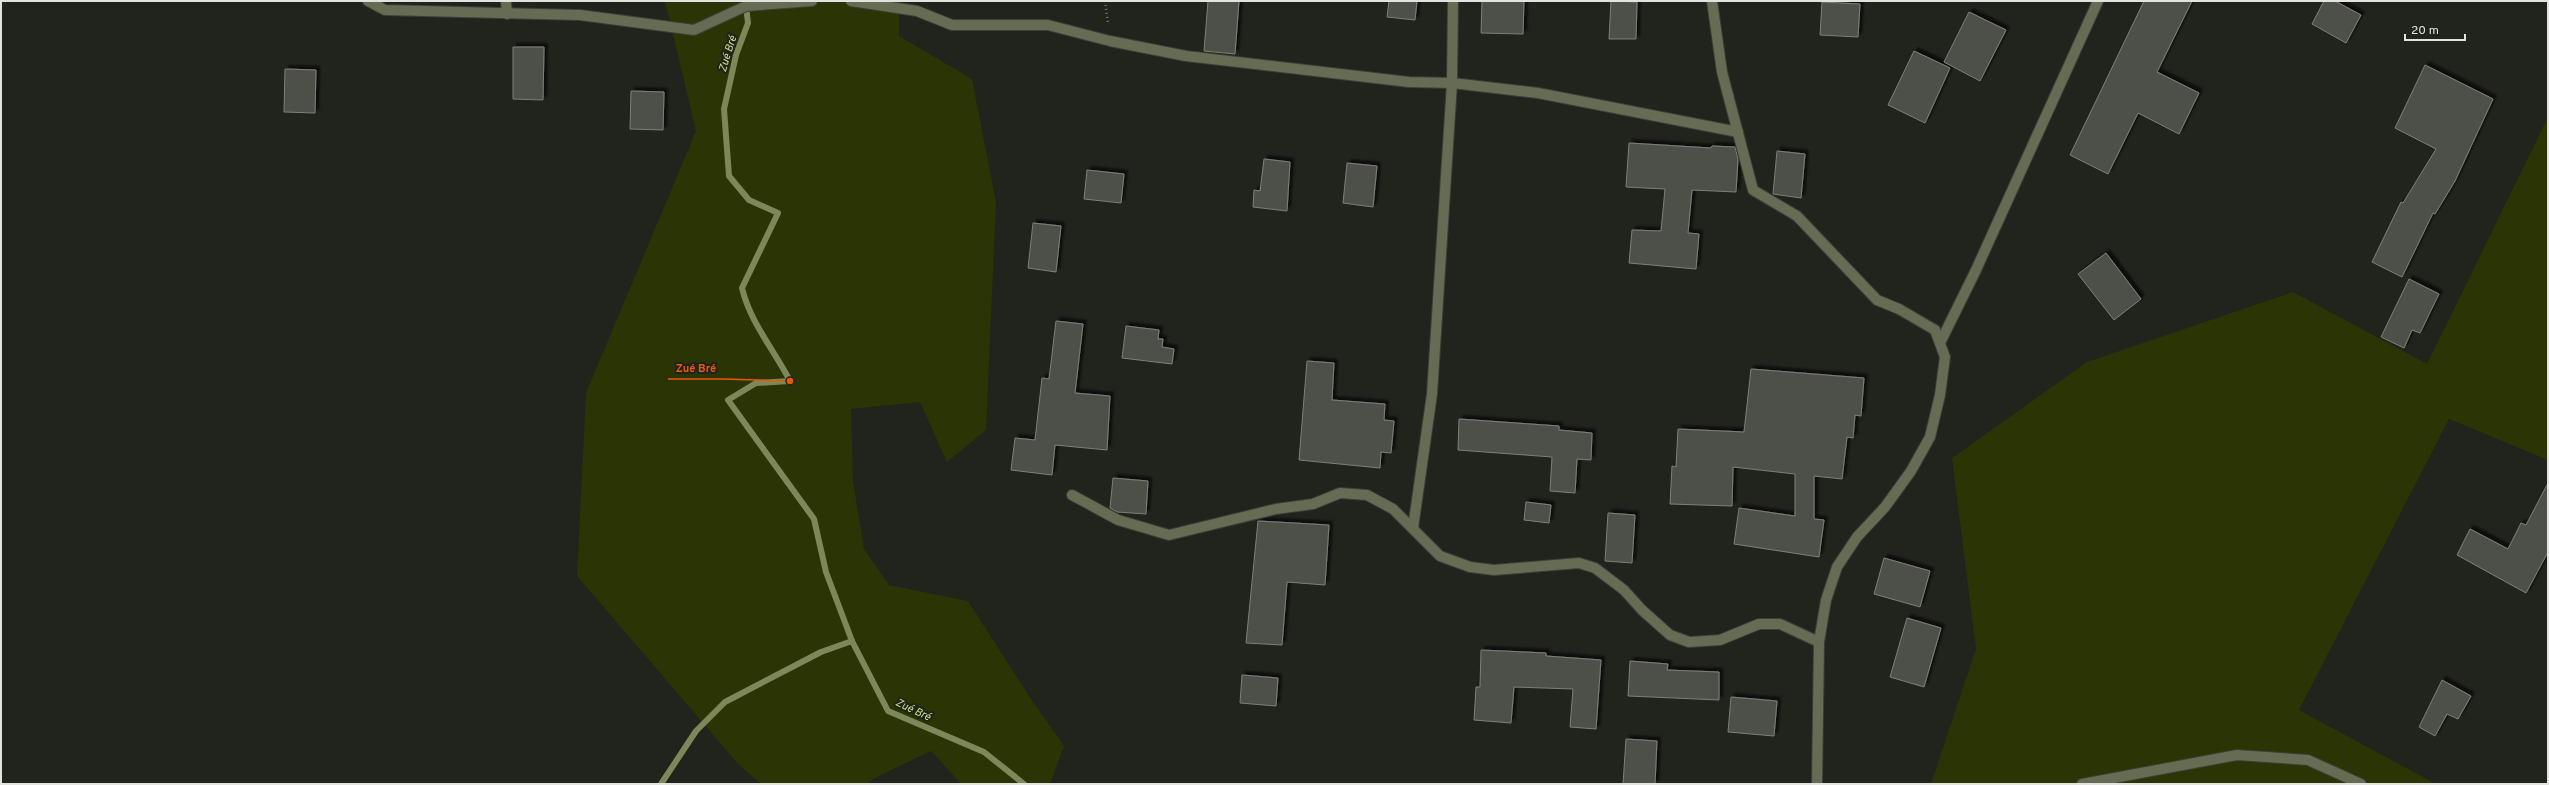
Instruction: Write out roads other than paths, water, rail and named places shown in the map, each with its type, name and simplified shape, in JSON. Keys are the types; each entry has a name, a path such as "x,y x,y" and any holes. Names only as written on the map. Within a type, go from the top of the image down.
{"street":[{"path":"368,1 385,10 580,15 694,30 746,6 812,1"},
{"path":"506,1 507,14"},
{"path":"851,1 917,11 952,25 1048,25 1110,41 1186,56 1409,82 1452,83 1538,93 1738,132"},
{"path":"1413,528 1432,394 1452,83 1453,1"},
{"path":"1712,1 1722,72 1753,190 1797,216 1877,300 1900,309 1935,330 1945,357 1940,395 1930,437 1886,507 1857,537 1837,567 1826,600 1819,642 1817,784"},
{"path":"1940,343 1979,264 2098,1"},
{"path":"1072,495 1118,520 1169,535 1276,509 1313,504 1340,493 1367,495 1394,509 1440,556 1470,567 1494,570 1579,563 1595,568 1624,590 1642,610 1670,635 1689,642 1720,640 1759,624 1780,624 1819,642"},
{"path":"2082,784 2238,756 2308,760 2362,784"}],"waterway":[{"name":"Zué Bré","path":"748,5 746,6 748,23 736,55 724,109 729,176 749,200 778,213 742,288 756,324 790,381 756,383 728,400 814,519 826,572 852,641 888,711 984,752 1024,784"},
{"path":"661,784 696,731 725,702 821,652 852,641"}],"place":[{"name":"Zué Bré","path":"790,381"}]}
